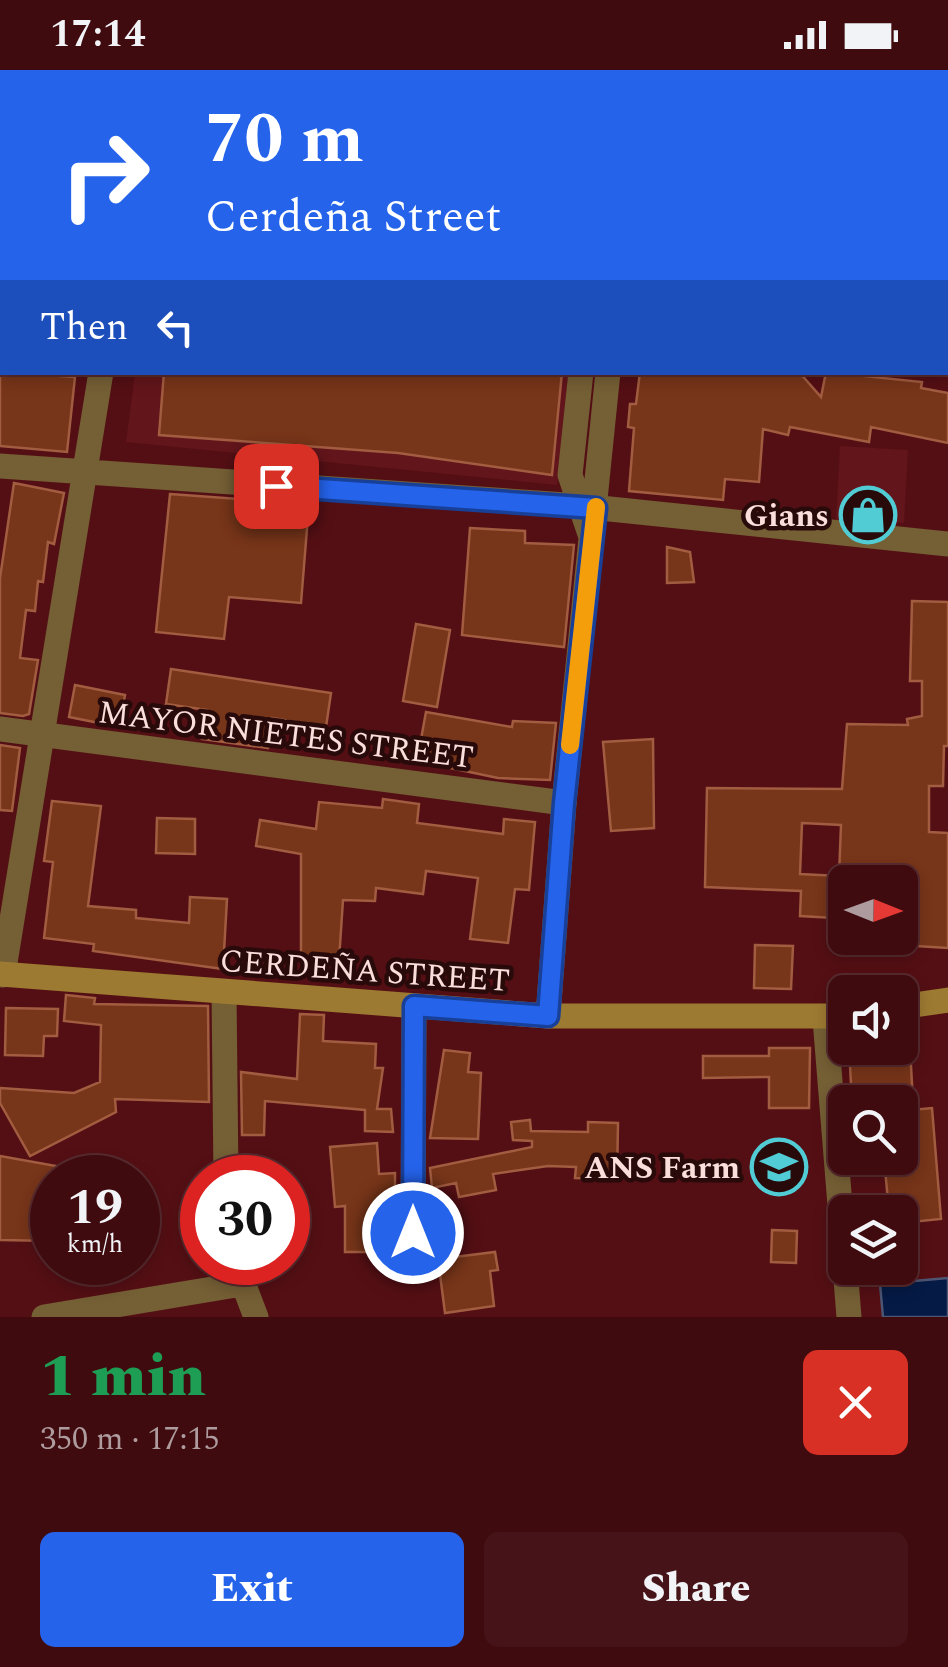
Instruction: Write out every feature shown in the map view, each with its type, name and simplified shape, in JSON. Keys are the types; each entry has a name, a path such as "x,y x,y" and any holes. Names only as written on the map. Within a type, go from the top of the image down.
{"main road":[{"name":"CERDEÑA STREET","path":"2,974 548,1016 828,1018"},
{"path":"918,1004 948,1000"}],"street":[{"path":"2,974 101,375"},
{"path":"581,375 570,476 588,507"},
{"path":"548,1016 590,535 588,507 608,375"},
{"path":"0,466 588,507 948,544"},
{"name":"MAYOR NIETES STREET","path":"0,729 564,803"},
{"path":"224,992 226,1155"},
{"path":"413,1233 414,1006"},
{"path":"837,1065 849,1317"},
{"path":"44,1317 185,1285"},
{"path":"243,1285 256,1317"}],"shaded area":[{"path":"135,375 570,375 557,485 126,442"},
{"path":"840,446 908,450 904,523 836,520"}],"water":[{"path":"948,1278 948,1317 883,1317 880,1285 918,1285 918,1281"}],"building":[{"path":"0,375 75,377 67,452 0,446"},
{"path":"164,375 562,375 552,475 398,453 159,435"},
{"path":"640,375 802,375 821,397 825,375 922,382 921,388 948,393 948,443 871,427 869,442 790,427 788,435 763,429 759,482 725,479 723,500 629,491 634,428 628,427 630,404 636,404"},
{"path":"14,483 64,493 54,544 48,542 43,582 38,581 35,611 26,610 20,658 38,660 29,714 23,716 0,713 0,578"},
{"path":"170,494 309,504 301,603 229,597 224,639 156,632"},
{"path":"470,528 525,531 525,543 574,545 564,647 462,635"},
{"path":"667,547 690,552 694,582 667,583"},
{"path":"912,601 948,602 948,746 944,746 943,786 929,786 929,832 948,833 948,948 918,946 918,865 839,865 841,825 802,823 800,874 828,875 828,918 800,916 801,891 705,887 707,788 842,789 847,724 908,725 907,719 922,716 922,681 910,681"},
{"path":"416,624 450,630 437,707 403,701"},
{"path":"171,669 331,693 326,727 272,718 268,748 202,739 207,710 166,704"},
{"path":"75,685 125,695 119,727 69,717"},
{"path":"426,712 512,727 513,721 556,723 550,780 498,778 417,761"},
{"path":"653,739 654,828 611,831 603,742"},
{"path":"0,745 20,748 12,811 0,810"},
{"path":"383,799 419,804 417,823 503,834 504,819 535,822 529,890 515,889 508,943 470,939 478,878 426,871 423,894 376,888 375,901 343,900 339,960 301,956 301,854 256,846 260,820 316,829 319,802 382,808"},
{"path":"52,801 101,806 88,906 136,910 136,918 189,923 190,897 227,899 223,969 93,951 94,944 44,938 53,862 44,861"},
{"path":"157,818 195,819 195,854 156,853"},
{"path":"755,945 793,946 791,989 754,988"},
{"path":"66,995 95,998 94,1004 208,1006 209,1102 115,1099 116,1112 30,1156 0,1103 0,1088 74,1093 100,1082 101,1025 64,1021"},
{"path":"6,1008 58,1009 57,1036 44,1036 43,1056 5,1055"},
{"path":"300,1014 324,1015 323,1041 376,1044 375,1068 383,1068 377,1109 391,1109 393,1132 365,1131 365,1110 265,1101 264,1135 242,1135 241,1072 297,1079"},
{"path":"769,1048 810,1048 809,1108 769,1108 769,1077 703,1078 703,1056 769,1056"},
{"path":"444,1050 470,1053 468,1072 481,1073 478,1139 430,1138"},
{"path":"850,1065 911,1065 912,1085 851,1085"},
{"path":"932,1108 941,1219 918,1221 918,1195 887,1195 886,1175 918,1175 918,1109"},
{"path":"530,1120 531,1131 588,1132 588,1122 618,1123 617,1179 575,1178 576,1167 548,1166 493,1174 496,1190 459,1197 456,1183 432,1188 430,1168 532,1147 532,1141 513,1140 511,1122"},
{"path":"377,1143 379,1174 395,1173 395,1202 387,1203 387,1246 380,1245 380,1252 345,1252 345,1206 335,1207 330,1147"},
{"path":"0,1156 30,1161 30,1241 0,1240"},
{"path":"772,1230 797,1231 796,1263 771,1262"},
{"path":"495,1252 498,1270 490,1271 494,1306 445,1313 438,1259"}],"slow traffic":[{"path":"570,745 596,507"}],"place":[{"name":"Gians","path":"868,515"},
{"name":"ANS Farm","path":"779,1167"}],"route":[{"path":"276,486 596,508 590,535 564,803 548,1016 414,1006 413,1233"}]}
